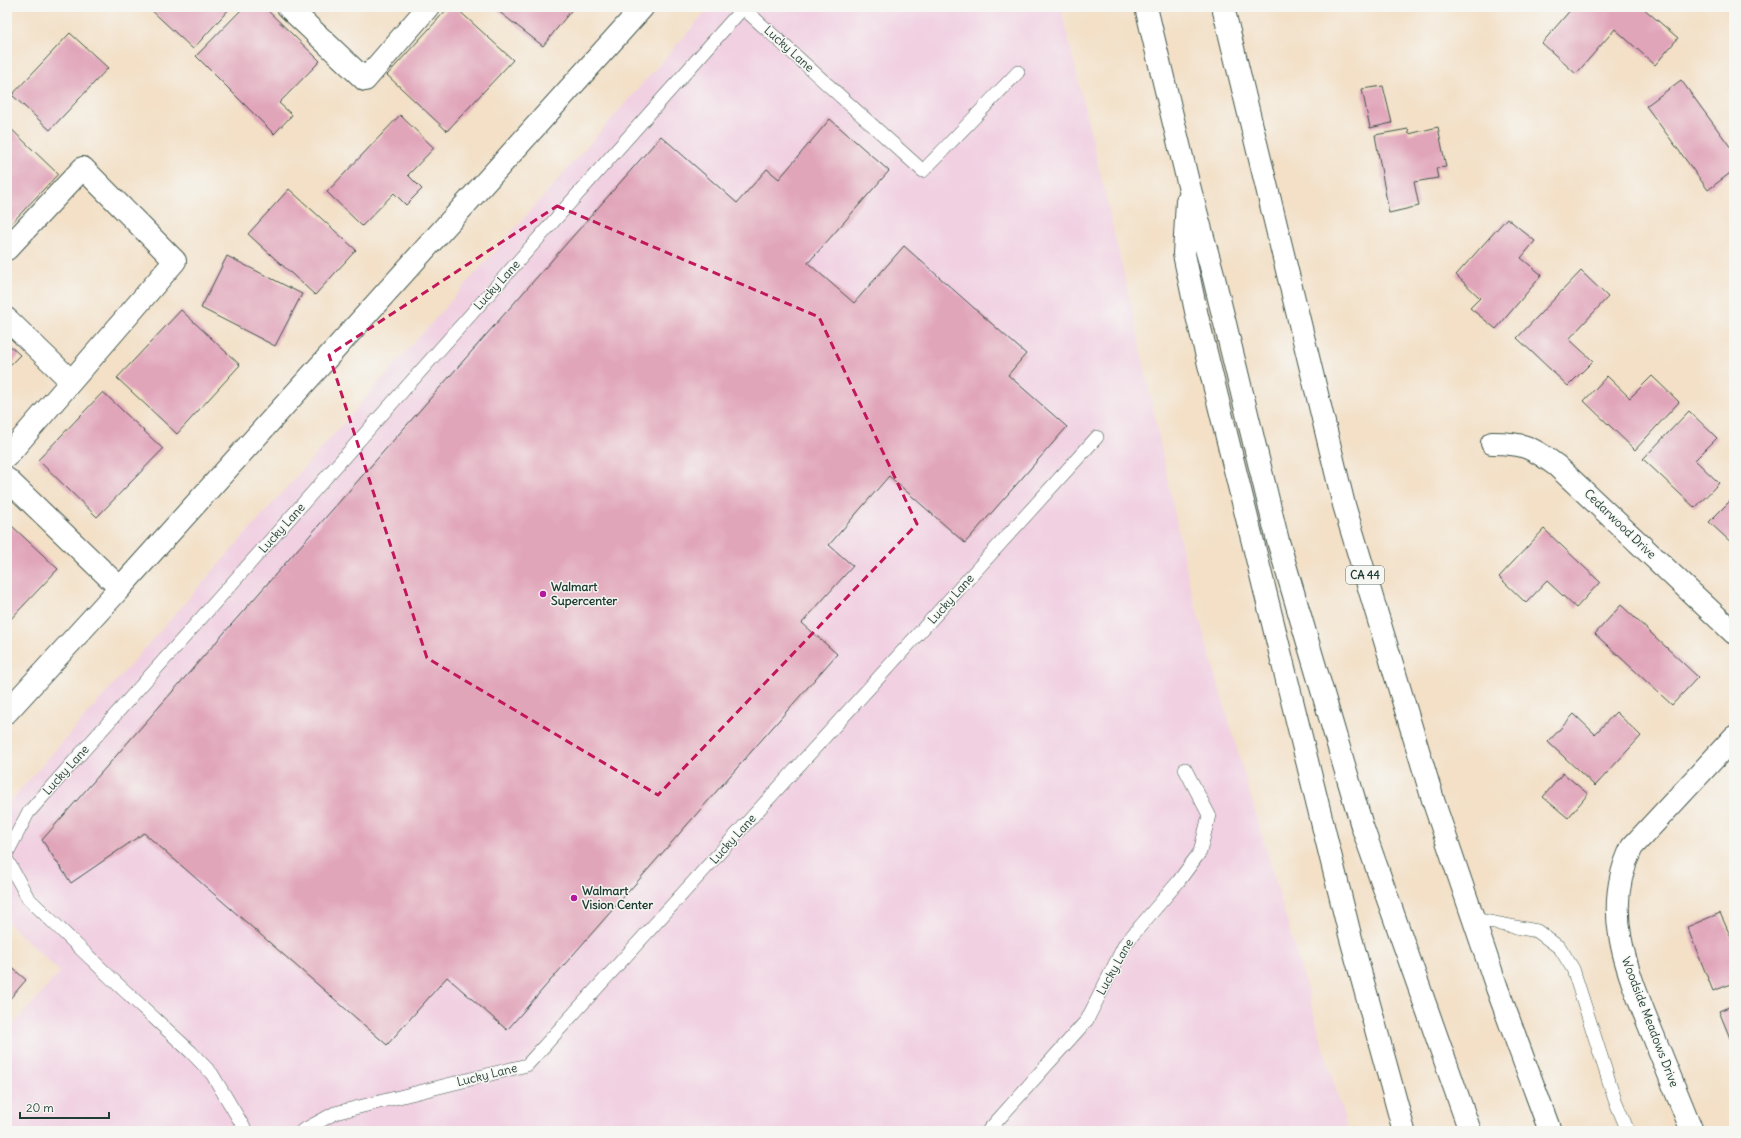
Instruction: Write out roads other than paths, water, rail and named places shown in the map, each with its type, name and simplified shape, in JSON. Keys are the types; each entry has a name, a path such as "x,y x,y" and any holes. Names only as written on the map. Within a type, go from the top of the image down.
{"main road":[{"path":"288,7 366,80 428,7"},
{"path":"7,712 643,7"},
{"path":"1146,7 1188,182 1213,274 1278,541 1360,819 1470,1131"},
{"name":"CA 44","path":"1223,7 1344,505 1434,803 1473,919 1550,1131"},
{"path":"7,249 83,168 176,261 7,456"},
{"path":"1188,182 1184,254 1196,316 1350,935 1404,1131"},
{"path":"7,319 71,381"},
{"name":"Cedarwood Drive","path":"1492,443 1516,443 1536,450 1557,466 1734,633"},
{"path":"7,479 120,588"},
{"name":"Woodside Meadows Drive","path":"1692,1131 1630,974 1618,932 1617,908 1619,885 1626,859 1632,847 1734,737"}],"lane":[{"name":"Lucky Lane","path":"7,853 28,813 743,8 923,171 1018,72"},
{"name":"Lucky Lane","path":"302,1131 335,1113 527,1065 1097,437"},
{"name":"Lucky Lane","path":"988,1131 1087,1020 1125,944 1178,882 1200,852 1209,815 1185,769"},
{"path":"7,860 28,898 112,979 192,1052 212,1074 246,1131"},
{"path":"1473,919 1537,931 1560,948 1573,969 1615,1100 1628,1131"}],"place":[{"name":"Walmart Supercenter","path":"543,594"},
{"name":"Walmart Vision Center","path":"574,898"}]}
